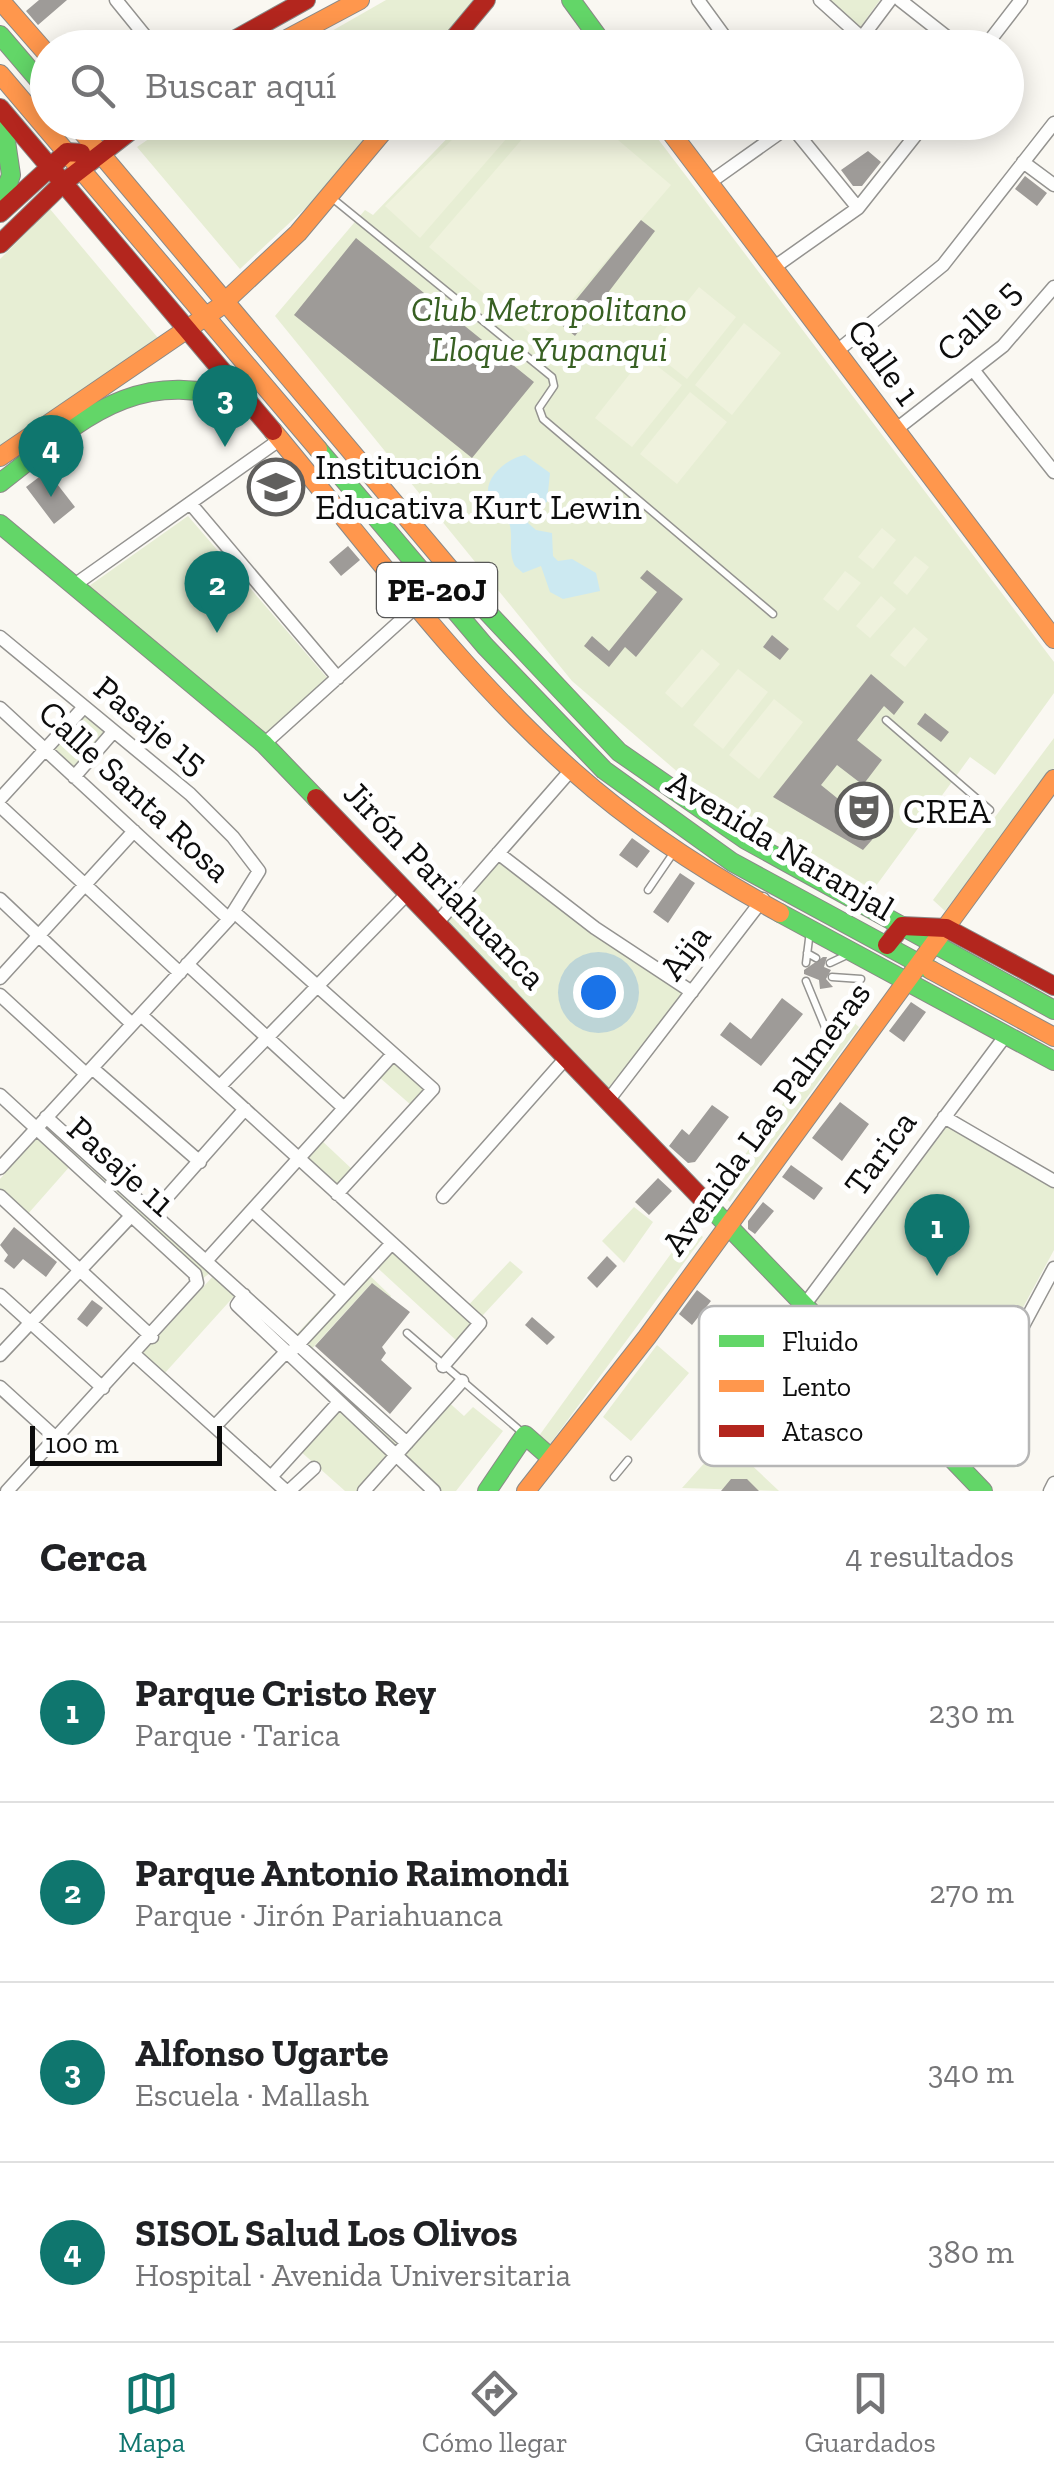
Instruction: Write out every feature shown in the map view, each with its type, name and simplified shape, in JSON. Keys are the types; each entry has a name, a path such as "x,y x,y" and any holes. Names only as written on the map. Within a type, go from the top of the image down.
{"main road":[{"path":"0,0 30,33"},
{"path":"252,30 306,0"},
{"path":"304,30 360,0"},
{"path":"461,30 486,0"},
{"path":"570,0 592,30"},
{"path":"0,34 30,69"},
{"name":"Avenida Naranjal","path":"0,74 30,109"},
{"path":"0,108 11,163 0,210"},
{"name":"Avenida Naranjal","path":"0,108 517,718 571,770 674,852 1054,1061"},
{"name":"Avenida Naranjal","path":"57,140 534,701 640,799 687,834 773,885 1054,1036"},
{"name":"Avenida Naranjal","path":"89,140 502,631 619,752 702,813 902,926 940,936 1052,981"},
{"path":"0,210 56,175 80,168 117,140"},
{"path":"0,457 190,330 224,302 332,198 377,140"},
{"name":"Calle 1","path":"677,140 1054,639"},
{"path":"0,244 56,175 67,152 99,153"},
{"path":"0,483 140,390 191,384 255,407"},
{"name":"Jirón Pariahuanca","path":"0,524 264,744 802,1306"},
{"name":"Avenida Las Palmeras","path":"526,1491 647,1337 1054,778"},
{"name":"Avenida Las Palmeras","path":"888,945 902,926"},
{"name":"Avenida Naranjal","path":"940,936 1054,1010"},
{"path":"487,1491 525,1435 551,1458"},
{"name":"Jirón Pariahuanca","path":"957,1466 983,1491"}],"street":[{"path":"116,0 138,30"},
{"path":"698,0 720,30"},
{"path":"820,0 846,30"},
{"path":"866,30 890,0"},
{"path":"900,0 939,30"},
{"path":"998,30 1021,0"},
{"path":"837,351 936,272 1054,123"},
{"path":"709,183 769,140"},
{"path":"804,140 858,208"},
{"path":"773,268 858,208 912,140"},
{"path":"1023,162 1054,184"},
{"name":"Calle 5","path":"894,431 974,371 1049,306 1054,287"},
{"path":"974,371 1054,472"},
{"path":"73,586 282,438"},
{"path":"190,504 338,678"},
{"path":"264,744 419,604"},
{"name":"Pasaje 15","path":"0,637 190,794 257,866 259,872 231,915"},
{"name":"Calle Santa Rosa","path":"0,708 134,831 433,1089 337,1194"},
{"path":"83,708 0,803 85,886 344,1108"},
{"path":"74,777 113,732"},
{"path":"438,922 571,770"},
{"path":"0,978 134,831"},
{"path":"498,853 595,928 692,992"},
{"name":"Aija","path":"607,1102 773,885"},
{"path":"220,1086 408,893"},
{"path":"0,899 136,1019 220,1086 480,1322 443,1366"},
{"path":"0,1168 231,915"},
{"path":"0,996 200,1162"},
{"name":"Tarica","path":"804,1306 1006,1035"},
{"path":"206,1261 394,1054"},
{"path":"443,1197 565,1059"},
{"name":"Pasaje 11","path":"0,1095 195,1274 197,1283 152,1337"},
{"path":"153,1213 245,1110"},
{"path":"46,1117 244,1295 339,1402 434,1491"},
{"path":"944,1118 1054,1181"},
{"path":"0,1196 152,1337 5,1488"},
{"path":"252,1210 344,1294"},
{"path":"0,1355 131,1216"},
{"path":"215,1426 392,1243"},
{"path":"1029,1315 1054,1268"},
{"path":"0,1295 103,1388"},
{"path":"292,1349 407,1443"},
{"path":"134,1355 288,1491 314,1468"},
{"path":"364,1491 462,1381"},
{"path":"0,1386 56,1438"},
{"path":"271,1477 339,1402"},
{"path":"1050,1491 1054,1483"}],"lane":[{"path":"332,198 552,377 554,386 539,408 543,419 773,614"},
{"path":"886,720 990,810"},
{"path":"648,890 674,852"},
{"path":"806,964 810,930"},
{"path":"830,963 853,952"},
{"path":"807,954 816,958"},
{"path":"832,977 861,980"},
{"path":"806,981 825,1027"},
{"path":"813,1002 820,989"},
{"path":"407,1333 525,1435"},
{"path":"614,1477 628,1460"}],"green space":[{"path":"386,0 475,0 451,30 334,30"},
{"path":"826,0 880,0 859,29"},
{"path":"147,140 365,140 328,187 240,269 137,147"},
{"name":"Club Metropolitano Lloque Yupanqui","path":"446,140 659,140 1054,662 1054,693 995,775 970,757 873,890 680,774 572,681 275,316 365,210 373,215"},
{"path":"452,140 505,140 420,238 385,206"},
{"path":"521,140 618,140 671,185 538,340 429,247"},
{"path":"50,209 158,338 0,446 0,259"},
{"path":"699,287 736,317 687,379 649,349"},
{"path":"744,323 781,353 732,415 695,385"},
{"path":"644,356 682,385 632,447 595,418"},
{"path":"690,392 727,422 677,484 640,454"},
{"path":"188,516 329,680 265,736 89,586"},
{"path":"882,528 896,540 873,569 858,557"},
{"path":"915,556 929,567 907,595 893,583"},
{"path":"845,571 861,583 838,611 823,599"},
{"path":"881,596 896,609 870,638 856,626"},
{"path":"914,627 928,639 905,667 890,655"},
{"path":"702,649 720,664 682,708 665,693"},
{"path":"738,669 768,692 723,749 693,725"},
{"path":"774,699 803,722 759,779 729,755"},
{"path":"84,712 115,736 81,777 51,750"},
{"path":"1054,738 1054,768 945,911 933,900"},
{"path":"500,861 682,993 607,1092 446,922"},
{"path":"847,1017 859,1027 730,1202 718,1191"},
{"path":"394,1060 426,1089 411,1105 379,1077"},
{"path":"55,1125 215,1269 197,1283 44,1137"},
{"path":"948,1125 1054,1185 1054,1250 1024,1306 816,1306"},
{"path":"38,1136 71,1165 27,1215 0,1192 0,1179"},
{"path":"319,1138 354,1171 338,1189 303,1156"},
{"path":"634,1207 653,1222 624,1263 602,1241"},
{"path":"691,1226 703,1237 547,1448 536,1440"},
{"path":"387,1243 462,1312 510,1261 523,1272 458,1342 370,1261"},
{"path":"365,1271 391,1296 389,1299 371,1284 309,1352 406,1442 445,1399 464,1416 473,1407 503,1431 456,1491 434,1491 290,1354 244,1295 293,1338 339,1289 344,1294"},
{"path":"215,1274 237,1293 164,1374 142,1354"},
{"path":"657,1345 689,1373 631,1441 603,1417"},
{"path":"339,1408 391,1455 359,1491 345,1491 299,1450"},
{"path":"702,1466 753,1466 779,1491 682,1488"}],"water":[{"path":"525,455 550,473 547,502 532,511 528,523 536,530 552,533 553,556 558,561 572,559 596,573 600,591 563,599 550,592 541,566 523,573 515,566 509,523 494,508 488,490 501,467"}],"building":[{"path":"39,0 67,0 38,25 26,11"},
{"path":"868,151 881,162 862,186 853,186 841,170"},
{"path":"1025,176 1047,193 1037,206 1015,189"},
{"path":"641,220 655,231 575,336 558,322"},
{"path":"356,238 534,382 472,458 294,315"},
{"path":"47,471 75,507 54,524 26,487"},
{"path":"348,546 360,560 341,576 329,562"},
{"path":"647,570 683,599 636,657 625,647 609,667 584,646 592,636 609,651 657,592 640,578"},
{"path":"772,635 789,649 780,660 763,647"},
{"path":"871,674 904,702 894,715 884,706 857,740 882,760 863,785 837,765 821,785 879,832 863,850 773,797"},
{"path":"925,713 949,732 941,742 917,724"},
{"path":"632,838 650,851 637,868 619,855"},
{"path":"680,873 695,883 668,923 653,912"},
{"path":"827,957 824,967 831,970 826,979 833,987 820,989 819,980 804,974 804,970"},
{"path":"782,998 803,1014 761,1066 720,1035 730,1022 751,1039"},
{"path":"911,1002 926,1012 904,1042 889,1031"},
{"path":"840,1102 869,1124 842,1161 812,1138"},
{"path":"712,1105 729,1117 695,1162 688,1163 669,1146 682,1129 689,1135"},
{"path":"791,1165 823,1188 814,1200 782,1177"},
{"path":"658,1178 672,1191 649,1215 635,1202"},
{"path":"763,1202 774,1211 755,1234 748,1229 748,1221"},
{"path":"14,1227 57,1262 46,1277 23,1259 14,1269 4,1261 8,1255 0,1245"},
{"path":"607,1256 617,1266 597,1288 587,1278"},
{"path":"372,1283 410,1312 382,1347 386,1353 381,1360 412,1388 390,1414 315,1346"},
{"path":"697,1290 711,1301 707,1306 699,1306 699,1316 692,1325 679,1314"},
{"path":"92,1300 103,1308 87,1327 77,1319"},
{"path":"532,1317 555,1337 547,1345 525,1325"},
{"path":"731,1479 747,1479 759,1491 721,1491"}],"traffic: fast":[{"path":"571,0 593,30"},
{"path":"0,35 30,70"},
{"path":"0,207 11,175 2,114"},
{"path":"0,483 86,419 142,394 173,390 208,393 247,403"},
{"path":"318,449 485,646 604,770 732,862 931,970"},
{"path":"0,524 264,744 316,798"},
{"path":"476,600 619,752 746,840 1054,1010"},
{"path":"780,913 1054,1061"},
{"path":"710,1207 805,1306"},
{"path":"487,1491 525,1435 551,1458"},
{"path":"959,1466 983,1491"}],"traffic: slow":[{"path":"0,0 30,34"},
{"path":"304,30 360,0"},
{"path":"0,74 30,109"},
{"path":"56,140 318,449"},
{"path":"89,140 476,600"},
{"path":"0,457 218,308 298,233 376,140"},
{"path":"677,140 1054,639"},
{"path":"273,431 454,651 533,734 648,831 780,913"},
{"path":"526,1491 647,1337 1054,779"},
{"path":"931,970 1054,1037"}],"traffic: jam":[{"path":"252,30 306,0"},
{"path":"461,30 486,0"},
{"path":"0,108 273,431"},
{"path":"0,244 63,183 119,140"},
{"path":"0,213 67,152 81,153"},
{"path":"316,798 710,1207"},
{"path":"887,945 902,926 946,928 1054,986"}],"place":[{"name":"Alfonso Ugarte","path":"225,447"},
{"name":"Institución Educativa Kurt Lewin","path":"276,487"},
{"name":"SISOL Salud Los Olivos","path":"51,497"},
{"name":"Parque Antonio Raimondi","path":"217,633"},
{"name":"CREA","path":"864,811"},
{"name":"Parque Cristo Rey","path":"937,1276"}]}
